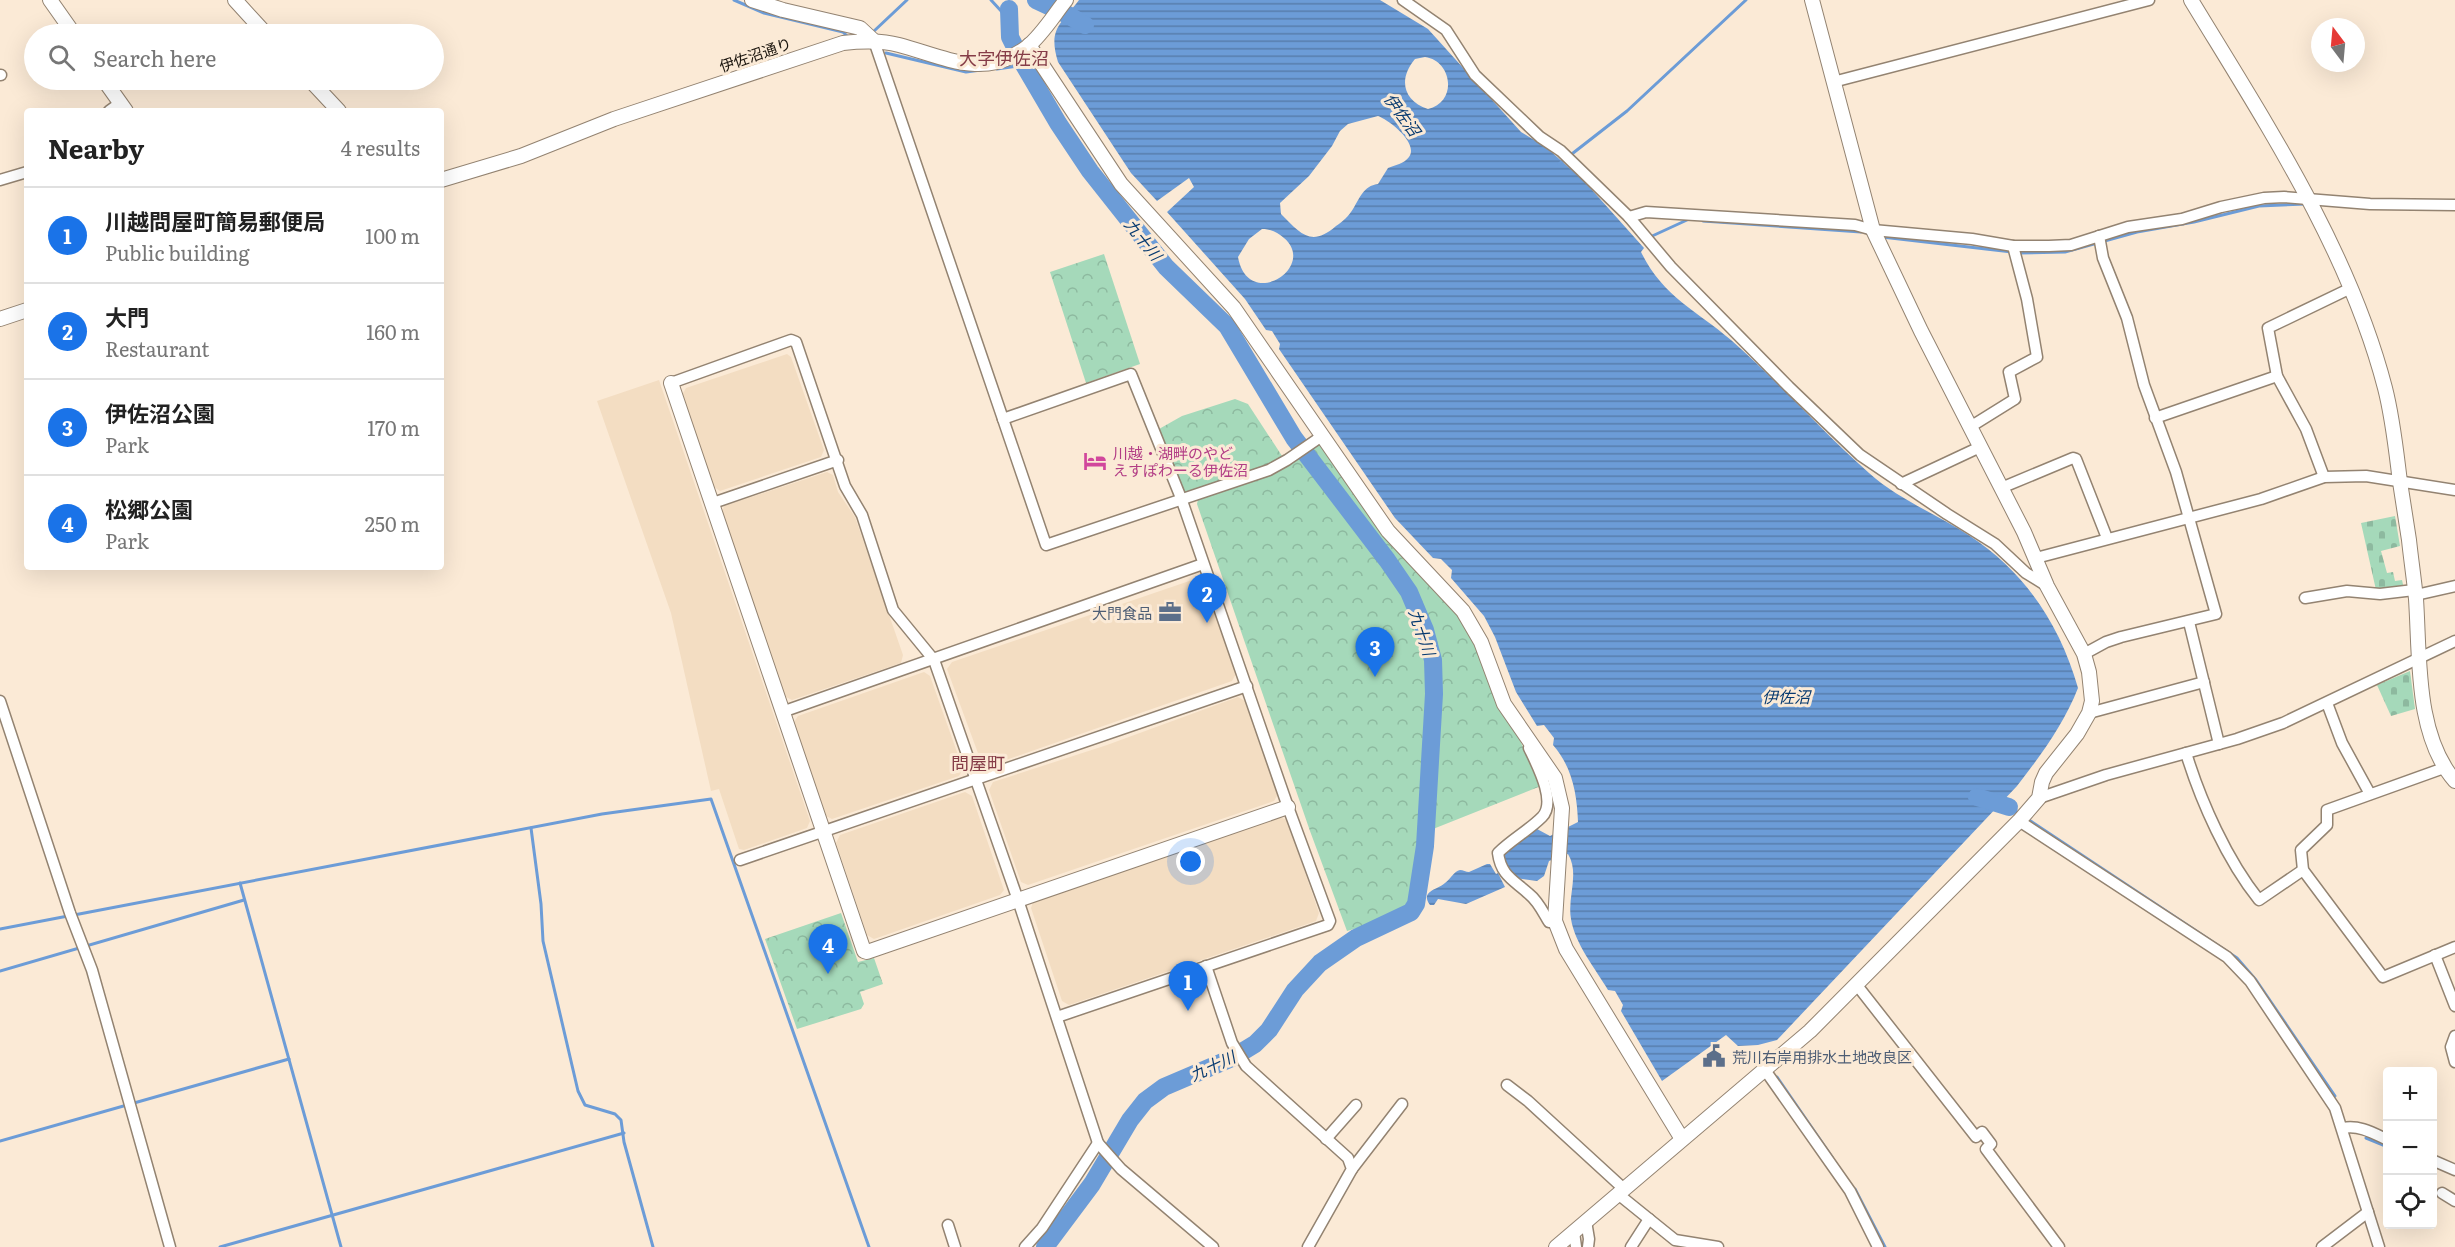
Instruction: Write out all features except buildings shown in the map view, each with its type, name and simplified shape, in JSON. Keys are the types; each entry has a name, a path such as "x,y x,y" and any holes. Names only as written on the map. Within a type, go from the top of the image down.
{"street":[{"path":"50,0 67,24"},
{"path":"234,0 257,24"},
{"path":"752,0 783,10 860,28 874,41 1046,544 1269,470 1316,440"},
{"name":"伊佐沼通り","path":"444,179 521,156 614,119 843,43 874,41 898,45 952,62 973,65 1010,58 1027,47 1066,0"},
{"path":"1403,0 1446,30 1475,75 1540,137 1561,151 1629,217 1671,267 1788,387 1860,455 1995,544 2026,573 2047,586"},
{"path":"1556,1247 1810,1031 2019,822 2039,798 2046,773 2077,734 2089,713 2092,686 2084,654 2047,586 2036,558 1873,230 1812,0"},
{"path":"1833,82 2149,0"},
{"path":"2191,0 2268,127 2308,199 2351,288 2369,333 2386,389 2415,593 2419,659 2430,732 2444,768 2455,782"},
{"path":"1027,47 1121,184 1234,308 1316,440 1388,531 1463,611 1481,642 1504,704 1555,778 1562,808 1555,921 1566,949 1682,1139"},
{"path":"109,90 119,108"},
{"path":"319,90 336,108"},
{"path":"0,180 24,173"},
{"path":"1629,217 1646,212 1855,225 1873,230 1972,239 2013,246 2071,245 2128,227 2182,219 2221,207 2264,198 2370,204 2455,205"},
{"path":"2084,654 2121,637 2216,614 2176,472 2155,418 2127,318 2103,258 2099,236"},
{"path":"1970,427 2015,399 2009,372 2037,357 2027,299 2013,246"},
{"path":"2324,477 2306,429 2277,376 2268,328 2351,288"},
{"path":"1,316 24,311"},
{"path":"1213,1247 1119,1167 1098,1143 1018,900 934,660 893,610 862,515 845,486 796,342 791,340 671,383 864,951 867,952 1018,900 1288,807"},
{"path":"1004,419 1131,374 1181,498 1330,921 1328,925 1057,1017"},
{"path":"2155,418 2277,376"},
{"path":"1902,484 1980,447"},
{"path":"2001,488 2073,458 2076,459 2107,538"},
{"path":"713,503 838,460"},
{"path":"2036,558 2261,499 2324,477 2353,475 2451,490 2455,499"},
{"path":"782,712 1203,564"},
{"path":"2305,598 2347,591 2380,594 2415,593 2455,586"},
{"path":"2189,622 2219,744"},
{"path":"2039,798 2106,775 2219,744 2283,723 2455,641"},
{"path":"2089,713 2204,682"},
{"path":"740,860 1247,686"},
{"path":"0,700 70,913 92,970 170,1247"},
{"path":"2327,703 2342,743 2370,794"},
{"path":"1516,721 1539,772 1548,806 1543,816 1498,853 1510,880 1529,893 1549,922 1555,921"},
{"path":"2186,753 2198,789 2217,829 2259,900 2302,870"},
{"path":"2444,768 2327,810 2327,825 2301,850 2302,870 2383,977 2455,947"},
{"path":"2019,822 2227,957 2240,969 2336,1108 2379,1247"},
{"path":"2435,955 2455,1006"},
{"path":"1206,966 1232,1043 1246,1066 1348,1158 1352,1169"},
{"path":"1856,984 1976,1137 1982,1132 1991,1144 1986,1149 2060,1247"},
{"path":"2455,1036 2451,1047 2455,1062"},
{"path":"1765,1070 1850,1191 1878,1247"},
{"path":"1507,1085 1528,1101 1649,1219 1675,1240 1718,1247"},
{"path":"1308,1247 1352,1169 1402,1104"},
{"path":"1326,1138 1356,1105"},
{"path":"2343,1128 2353,1126 2383,1138"},
{"path":"1025,1247 1042,1228 1098,1143"},
{"path":"2437,1162 2455,1170"},
{"path":"2442,1193 2455,1201"},
{"path":"2322,1247 2368,1212"},
{"path":"1630,1247 1649,1219"},
{"path":"1586,1221 1588,1247"},
{"path":"948,1225 955,1247"},
{"path":"1574,1232 1576,1247"}],"shaded area":[{"path":"787,354 791,357 824,450 821,457 720,491 714,487 682,395 686,388"},
{"path":"659,380 810,821 807,828 744,850 739,849 719,789 711,791 671,613 597,401"},
{"path":"827,472 833,475 838,492 855,517 903,655 901,663 792,700 784,696 722,513 724,506"},
{"path":"1198,578 1204,581 1236,674 1232,681 986,767 982,764 947,669 952,662"},
{"path":"924,672 930,676 963,769 959,776 832,819 826,816 794,722 798,716"},
{"path":"1238,697 1245,701 1278,794 1274,801 1028,885 1021,882 989,790 993,782 1107,745"},
{"path":"965,792 972,796 1004,890 1000,895 874,939 867,935 836,843 840,835"},
{"path":"1280,817 1287,820 1319,913 1316,921 1069,1005 1062,1001 1031,908 1033,902"}],"green space":[{"path":"1104,254 1140,364 1086,383 1050,272"},
{"path":"1235,399 1248,404 1284,459 1188,494 1180,489 1159,429 1182,416"},
{"path":"1321,443 1466,623 1541,786 1423,833 1415,889 1406,908 1399,916 1347,931 1197,504 1198,499 1284,467"},
{"path":"2395,516 2400,546 2381,551 2387,573 2393,572 2395,581 2402,580 2404,589 2376,590 2361,523"},
{"path":"2410,671 2415,709 2391,716 2377,685"},
{"path":"841,913 858,962 874,958 883,984 860,992 864,1004 861,1009 797,1029 765,939"}],"water":[{"name":"伊佐沼","path":"1079,0 1380,0 1428,29 1521,132 1547,148 1584,181 1644,248 1641,252 1659,281 1670,292 1749,356 1869,473 1905,499 1957,528 1990,550 2024,583 2038,602 2061,643 2078,688 2059,727 2017,786 1777,1040 1758,1045 1738,1046 1726,1035 1662,1081 1621,1011 1623,1005 1615,991 1608,990 1577,938 1570,911 1573,870 1568,854 1549,861 1544,876 1537,881 1515,878 1504,860 1505,853 1537,829 1550,836 1578,822 1572,781 1565,762 1553,745 1554,738 1544,725 1537,726 1516,692 1495,637 1484,616 1451,578 1452,570 1441,559 1433,558 1395,518 1279,349 1280,344 1272,331 1266,330 1245,299 1167,212 1194,187 1189,178 1157,201 1131,173 1058,62 1054,42 1055,34 1061,22","holes":["1425,57 1441,65 1448,81 1448,90 1444,98 1438,105 1428,109 1413,101 1408,95 1405,82 1406,74 1415,59","1378,116 1383,118 1406,139 1410,145 1409,157 1402,163 1388,168 1378,184 1365,190 1341,223 1320,236 1306,235 1281,214 1280,203 1309,176 1332,146 1340,131 1348,124","1262,229 1274,231 1284,238 1292,249 1293,261 1287,271 1278,279 1266,283 1254,281 1244,273 1238,257 1249,239"]},
{"path":"1490,864 1496,874 1498,873 1505,887 1466,904 1438,899 1434,905 1430,905 1427,900 1428,894 1447,882 1456,872 1460,870 1469,872"}],"waterway":[{"path":"734,0 764,13 843,32 848,37"},
{"path":"873,32 907,0"},
{"path":"991,0 1002,12 1010,37"},
{"path":"1036,0 1085,25"},
{"path":"1559,164 1627,111 1746,0"},
{"name":"九十川","path":"1009,9 1010,37 1058,123 1090,171 1166,267 1227,326 1294,438 1409,592 1425,630 1433,660 1434,694 1425,846 1416,904 1411,912 1356,938 1320,963 1295,990 1269,1030 1255,1044 1232,1058 1164,1087 1145,1101 1130,1120 1092,1184 1045,1247"},
{"path":"886,53 966,72 981,70"},
{"path":"997,69 1024,65"},
{"path":"2019,253 2065,252 2137,232 2194,222 2259,206 2306,204"},
{"path":"1650,237 1687,220"},
{"path":"1703,221 1861,232"},
{"path":"1882,237 2012,252"},
{"name":"伊佐沼","path":"1977,797 2009,807"},
{"path":"74,915 602,814 711,799 869,1247"},
{"path":"2009,807 2020,814"},
{"path":"2026,818 2237,958 2256,980 2335,1096"},
{"path":"531,828 541,904 543,941 578,1091 585,1105 615,1114 621,1120 624,1142 653,1247"},
{"path":"240,883 341,1247"},
{"path":"0,971 244,900"},
{"path":"0,929 68,916"},
{"path":"0,1141 289,1059"},
{"path":"1777,1077 1832,1157"},
{"path":"220,1247 624,1133"},
{"path":"2366,1138 2383,1145"},
{"path":"1855,1189 1885,1247"}],"place":[{"name":"川越・湖畔のやど えすぽわーる伊佐沼","path":"1095,461"},
{"name":"大門食品","path":"1170,612"},
{"name":"大門","path":"1207,623"},
{"name":"伊佐沼公園","path":"1375,677"},
{"name":"松郷公園","path":"828,974"},
{"name":"川越問屋町簡易郵便局","path":"1188,1011"},
{"name":"荒川右岸用排水土地改良区","path":"1714,1056"}],"district":[{"name":"大字伊佐沼","path":"1004,57"},
{"name":"問屋町","path":"978,762"}]}
